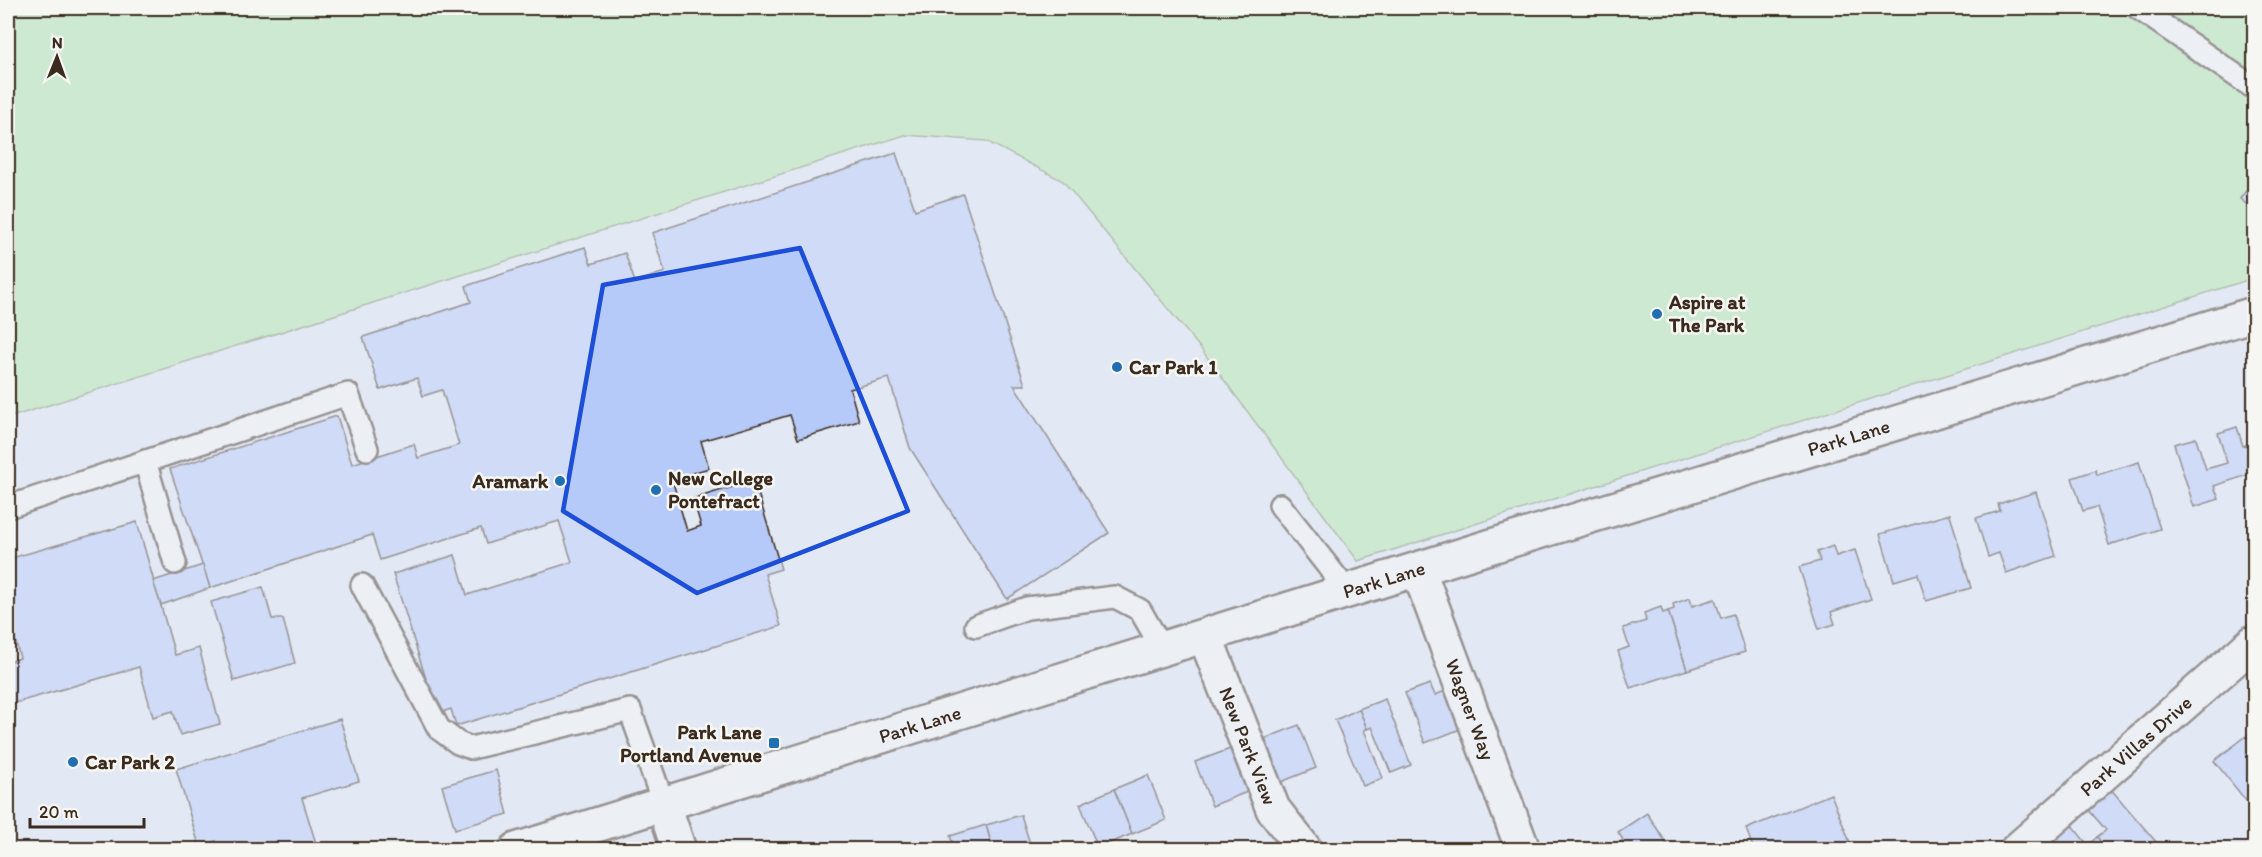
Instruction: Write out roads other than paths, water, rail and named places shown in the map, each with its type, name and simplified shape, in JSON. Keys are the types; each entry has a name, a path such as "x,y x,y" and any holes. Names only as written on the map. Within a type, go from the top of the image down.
{"main road":[{"name":"Park Lane","path":"516,849 664,805 1418,569 2254,314"},
{"name":"Wagner Way","path":"1418,569 1523,849"},
{"name":"New Park View","path":"1205,636 1273,809 1305,849"},
{"name":"Park Villas Drive","path":"2017,849 2254,642"},
{"path":"664,805 679,849"}],"lane":[{"path":"2138,8 2254,88"},
{"path":"8,507 348,394 368,449"},
{"path":"145,461 175,563"},
{"path":"1280,505 1348,592"},
{"path":"362,585 438,729 471,748 630,710 664,805"},
{"path":"976,626 1027,608 1115,597 1140,610 1162,650"}],"place":[{"name":"Aspire at The Park","path":"1657,314"},
{"name":"Car Park 1","path":"1117,367"},
{"name":"Aramark","path":"560,481"},
{"name":"New College Pontefract","path":"656,490"},
{"name":"Park Lane Portland Avenue","path":"774,743"},
{"name":"Car Park 2","path":"73,762"}]}
